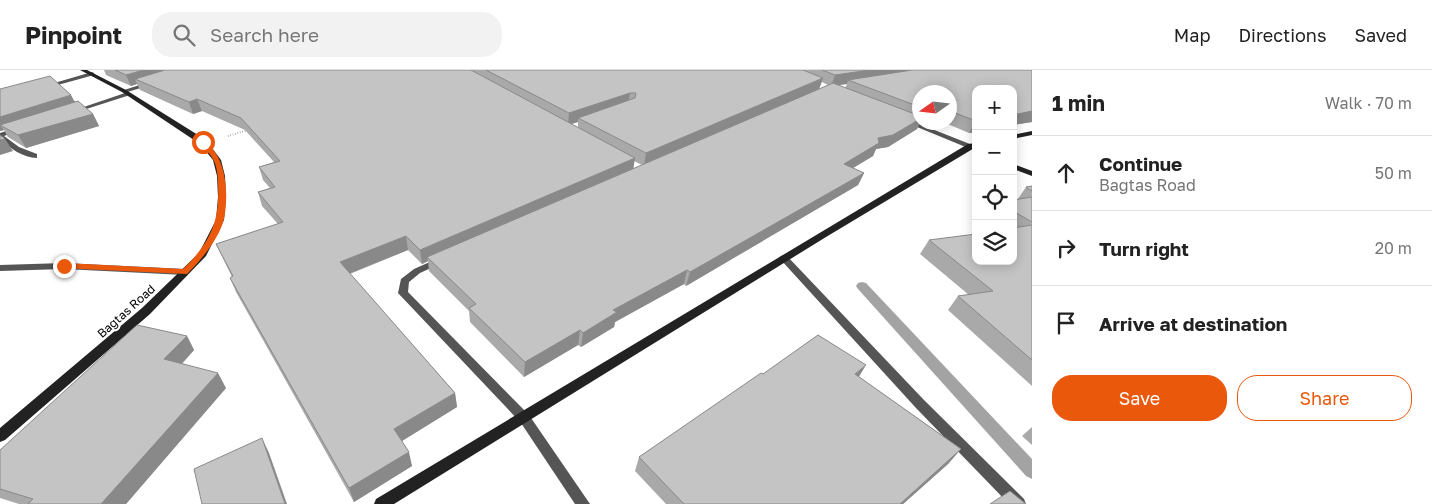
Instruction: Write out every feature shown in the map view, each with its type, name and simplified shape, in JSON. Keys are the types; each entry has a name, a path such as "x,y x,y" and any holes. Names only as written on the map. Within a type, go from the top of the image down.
{"street":[{"path":"37,89 88,72"},
{"name":"Bagtas Road","path":"0,436 146,311 203,254 220,220 222,197 219,168 217,160 203,142 126,93 88,72"},
{"path":"64,114 160,81"},
{"path":"900,118 972,145"},
{"path":"0,135 28,126"},
{"path":"1017,136 1032,133"},
{"path":"0,135 16,149 34,156"},
{"path":"381,504 525,419 784,258 972,147"},
{"path":"1017,168 1032,174"},
{"path":"452,255 417,271 404,281 403,293 525,419 583,504"},
{"path":"784,258 920,404 1019,504"},
{"path":"0,268 64,266 185,272"}],"path":[{"path":"203,142 248,130"}],"building":[{"path":"115,70 144,70 126,75"},
{"path":"165,70 471,70 635,158 420,250 406,236 340,262 455,393 394,429 409,452 349,488 230,278 233,276 216,244 283,222 258,192 275,187 259,167 280,161 241,118 197,99 189,102 135,79"},
{"path":"486,70 803,70 823,78 646,153 578,118 635,98 636,93 630,93 569,113"},
{"path":"822,70 870,70 835,75"},
{"path":"912,70 1032,70 1032,111 1017,114 1017,85 972,85 972,119 957,114 957,85 912,85 912,104 848,80"},
{"path":"50,76 71,95 0,117 0,89"},
{"path":"833,83 912,113 912,124 893,135 878,138 879,143 844,164 864,173 690,272 687,270 613,310 617,312 583,333 580,330 525,362 469,308 476,304 427,257"},
{"path":"78,101 93,114 18,135 0,125"},
{"path":"1032,197 1032,222 1017,213 1017,199"},
{"path":"1032,225 1032,360 958,296 993,291 929,240 972,235 972,265 1017,265 1017,227"},
{"path":"137,325 187,336 164,359 218,373 101,504 28,504 33,499 0,489 0,450"},
{"path":"818,335 866,365 855,374 961,449 900,504 684,504 639,457 761,373 763,374"},
{"path":"262,438 285,504 202,504 194,469"},
{"path":"1010,491 1026,504 990,504"}],"waterway":[{"path":"862,286 1032,471"}],"route":[{"path":"64,266 185,272 203,254 220,220 221,176 217,160 203,142"}]}
